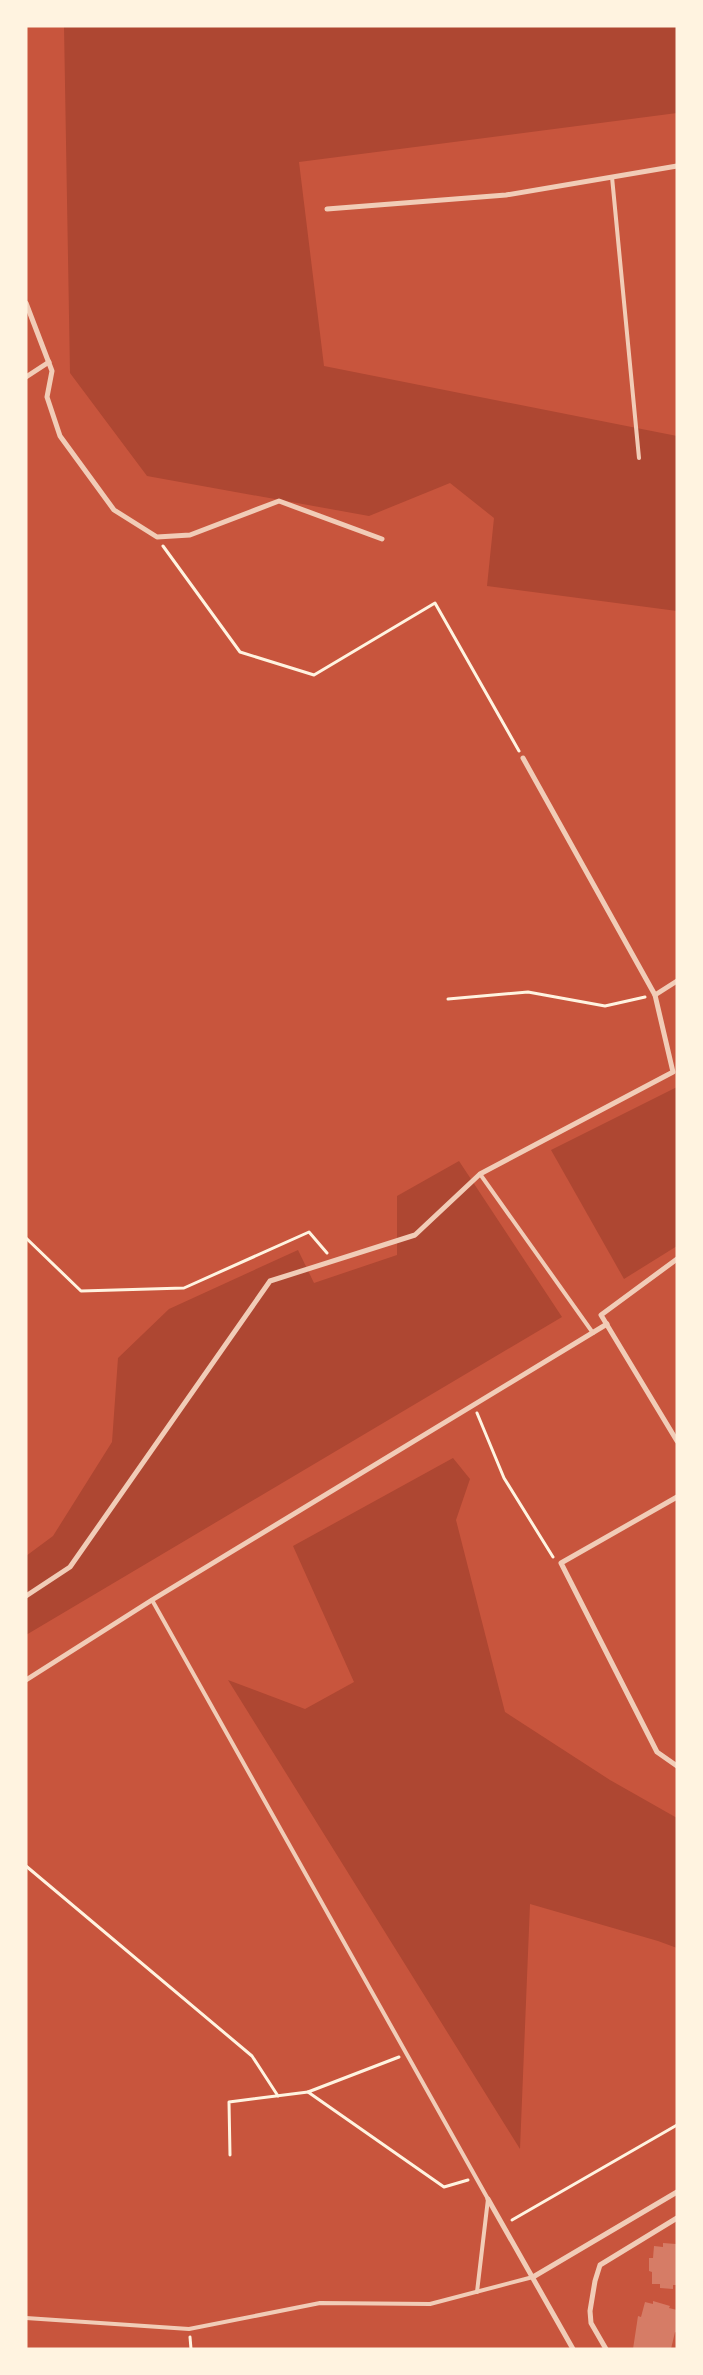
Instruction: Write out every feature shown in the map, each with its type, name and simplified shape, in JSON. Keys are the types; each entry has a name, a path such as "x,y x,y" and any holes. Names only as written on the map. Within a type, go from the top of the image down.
{"street":[{"path":"327,209 506,195 677,166"},
{"path":"26,303 52,371 47,398 60,436 114,510 157,537 190,534 279,501 382,539"},
{"path":"26,377 49,362"},
{"path":"26,1596 70,1567 270,1281 415,1235 480,1174 673,1072 655,995 523,758"},
{"path":"655,995 677,981"},
{"path":"677,1259 601,1315 677,1441"},
{"path":"26,1680 152,1600 607,1324"},
{"path":"677,1497 561,1563 657,1752 677,1766"},
{"path":"533,2277 677,2192"},
{"path":"488,2200 573,2349"},
{"path":"606,2349 591,2323 590,2312 595,2281 600,2265 677,2218"}],"lane":[{"path":"612,177 639,458"},
{"path":"480,1174 593,1333"},
{"path":"152,1600 488,2200 477,2292"},
{"path":"26,2318 189,2329 320,2303 430,2304 533,2277"}],"path":[{"path":"157,537 240,652 314,675 435,603 523,758"},
{"path":"448,999 528,992 605,1006 655,995"},
{"path":"26,1238 81,1291 184,1288 309,1232 334,1261"},
{"path":"474,1405 504,1478 551,1555 561,1563"},
{"path":"26,1866 252,2056 278,2096"},
{"path":"230,2155 229,2102 308,2092 406,2054"},
{"path":"308,2092 444,2187 476,2178"},
{"path":"503,2225 677,2125"}],"shaded area":[{"path":"64,26 677,26 677,113 299,162 324,366 677,436 677,611 487,586 494,518 450,483 369,516 147,476 70,373"},
{"path":"677,1087 677,1246 624,1279 551,1150"},
{"path":"459,1161 562,1317 26,1635 26,1556 53,1536 112,1442 118,1358 169,1309 298,1250 314,1283 397,1255 397,1196"},
{"path":"453,1458 470,1479 456,1520 505,1712 610,1780 677,1818 677,1948 530,1904 520,2149 228,1680 305,1709 354,1682 293,1546"}],"building":[{"path":"663,2243 676,2244 677,2248 677,2285 673,2285 673,2289 660,2288 660,2284 652,2284 652,2272 649,2271 649,2258 653,2258 654,2246 663,2247"},
{"path":"653,2301 677,2310 677,2333 675,2332 671,2349 633,2349 638,2316 641,2317 645,2302 653,2304"}]}
